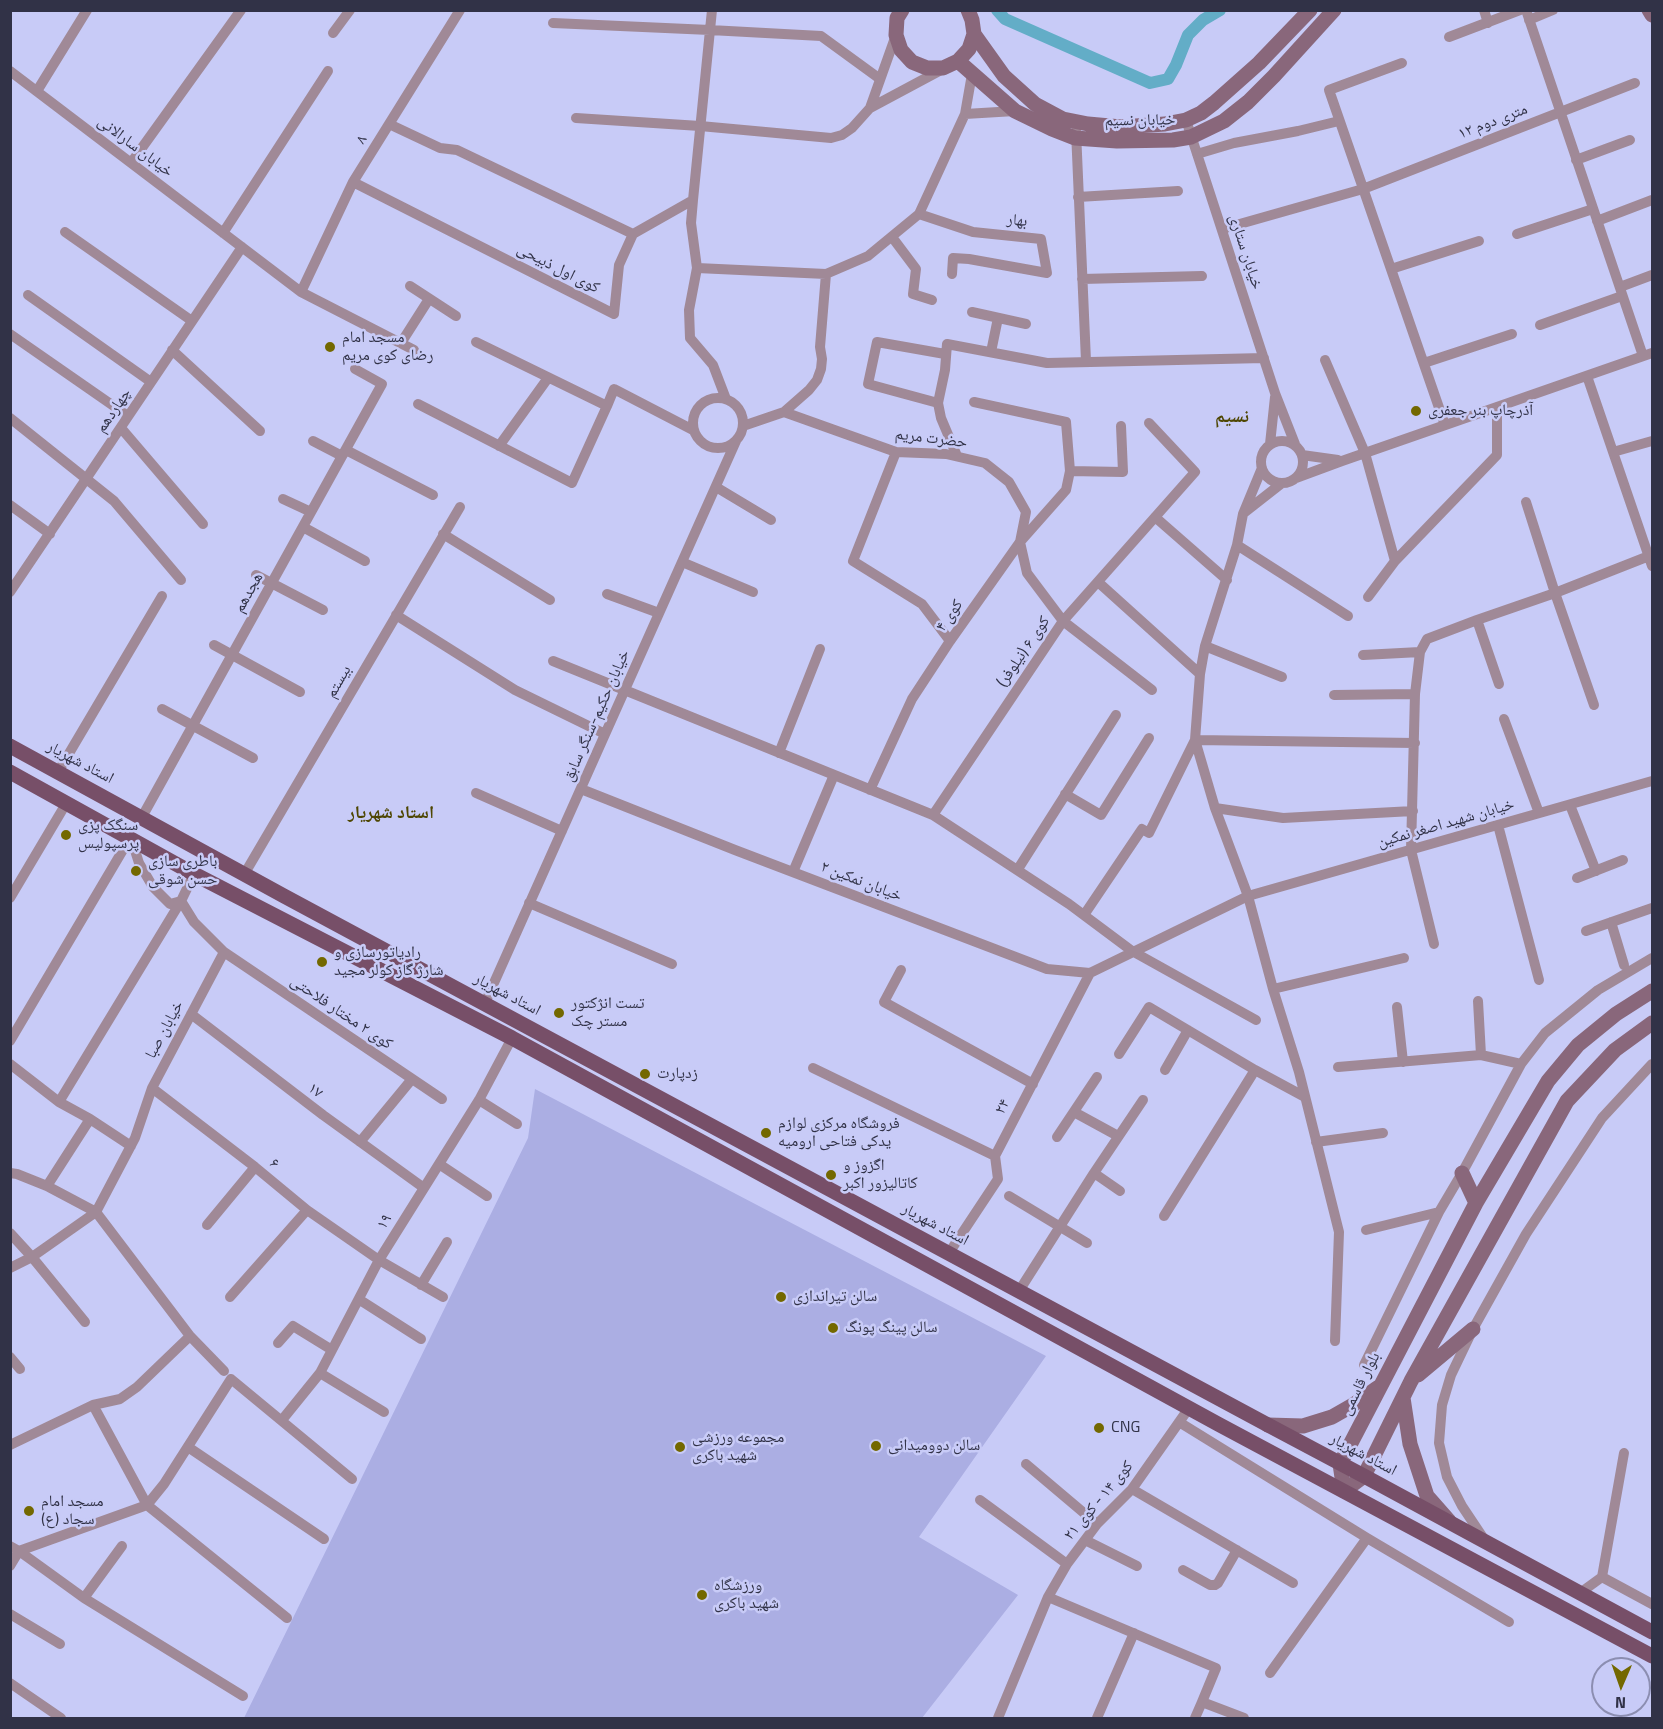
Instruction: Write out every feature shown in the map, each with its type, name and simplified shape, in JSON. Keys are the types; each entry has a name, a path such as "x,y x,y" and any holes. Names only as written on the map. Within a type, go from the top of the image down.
{"main road":[{"path":"902,10 897,18 896,35 901,50 912,62 927,68 943,68 958,61 969,50 974,34 968,10"},
{"name":"خیابان نسیم","path":"974,34 1004,76 1035,104 1063,119 1121,127 1165,124 1186,120 1201,113 1214,103 1260,63 1310,10"},
{"name":"خیابان نسیم","path":"958,61 1015,111 1076,138 1173,141 1191,137 1224,121 1248,102 1334,10"},
{"path":"1649,10 1653,15"},
{"name":"استاد شهریار","path":"10,746 1653,1632"},
{"path":"10,772 194,874 512,1038 1189,1408 1653,1656"},
{"name":"بلوار قاسمی","path":"1340,1464 1476,1203 1548,1081 1586,1039 1616,1014 1653,991"},
{"path":"1344,1491 1364,1476 1411,1381 1567,1101 1615,1050 1653,1023"},
{"path":"622,1098 631,1081"},
{"path":"652,1115 661,1098"},
{"path":"1462,1173 1476,1203"},
{"path":"1411,1381 1473,1329"},
{"path":"1268,1425 1303,1425 1332,1417 1353,1406 1381,1384"},
{"path":"1403,1397 1410,1444 1427,1496 1451,1523"},
{"path":"1340,1464 1344,1491"}],"street":[{"path":"37,91 87,10"},
{"path":"131,163 241,10"},
{"path":"333,33 350,10"},
{"name":"۸","path":"301,292 353,183 460,10"},
{"path":"712,10 693,200 692,223 697,268 689,310 690,338 713,365 726,399"},
{"path":"1484,10 1488,23"},
{"path":"1449,37 1520,10"},
{"path":"1262,468 1270,479 1282,483 1289,482 1341,460 1648,354 1621,292 1527,15 1553,10"},
{"path":"553,23 821,36 880,79"},
{"path":"870,108 896,35"},
{"path":"1402,63 1329,90 1445,425"},
{"path":"576,118 831,138 842,135 852,128 870,108 943,68"},
{"name":"خیابان سارالانی","path":"10,71 301,292 414,350"},
{"path":"223,233 328,71"},
{"path":"697,268 826,274 868,256 919,214 964,114 972,74"},
{"name":"۱۲ متری دوم","path":"1222,229 1363,189 1635,83"},
{"path":"964,114 1015,111"},
{"name":"خیابان ستاری","path":"1186,120 1275,393 1295,444"},
{"path":"1197,154 1234,143 1339,121"},
{"path":"1077,122 1078,197 1086,362"},
{"path":"389,124 440,148 457,150 633,234 693,200"},
{"path":"1576,160 1630,140"},
{"name":"کوی اول ذبیحی","path":"353,183 614,314 619,265 633,234"},
{"path":"1078,197 1178,191"},
{"path":"1597,221 1653,200"},
{"path":"1517,234 1593,209"},
{"name":"بهار","path":"919,214 973,232 1041,239 1047,273 953,258 952,274"},
{"path":"65,232 192,321"},
{"path":"892,237 916,268 913,294 932,300"},
{"path":"1391,269 1479,240"},
{"name":"چهاردهم","path":"10,592 242,247"},
{"path":"743,426 784,412 817,380 822,359 820,347 826,274"},
{"path":"1540,325 1621,292 1653,275"},
{"path":"1082,279 1202,276"},
{"path":"410,286 456,316"},
{"path":"28,295 151,382"},
{"path":"401,343 429,299"},
{"path":"972,312 1026,324"},
{"path":"991,352 998,318"},
{"path":"10,334 128,416"},
{"path":"1424,363 1512,334"},
{"path":"476,342 607,406"},
{"path":"938,403 868,384 877,342 945,354"},
{"path":"957,456 941,418 938,403 945,370 947,344 1047,363 1264,358"},
{"path":"172,350 260,431"},
{"path":"1325,360 1365,453 1395,561"},
{"name":"هجدهم","path":"142,817 382,384 355,369"},
{"path":"1434,944 1411,850 1415,694 1420,652 1427,639 1651,561 1587,376"},
{"path":"499,446 548,378"},
{"path":"418,404 572,483 614,389 693,430"},
{"path":"1275,393 1270,444 1262,455 1262,468 1243,514 1237,545 1205,645 1200,674 1195,740 1215,808 1248,896 1273,989 1299,1071 1339,1232 1335,1341"},
{"path":"710,399 726,399 740,410 743,426 741,434 729,447 711,448 697,438 693,430 694,414 703,402 710,399"},
{"path":"974,402 1066,423 1070,471 1123,472 1120,426"},
{"path":"1368,597 1395,561 1497,455 1497,407"},
{"name":"حضرت مریم","path":"784,412 896,452 946,454 985,463 1009,482 1026,512 1020,542"},
{"path":"10,418 114,501 181,580"},
{"name":"کوی ۶ (نیلوفر)","path":"933,815 1063,621 1195,472 1149,423"},
{"path":"121,428 203,524"},
{"path":"313,441 344,453 432,495"},
{"name":"خیابان حکیم-سنگر سابق","path":"485,1003 736,441"},
{"path":"1270,444 1282,441 1295,444 1302,455 1303,468 1296,478"},
{"path":"1613,452 1653,441"},
{"path":"896,452 853,561 922,604 950,641"},
{"path":"1302,455 1341,460"},
{"name":"کوی ۴","path":"870,790 912,699 1020,542 1066,490 1070,471"},
{"path":"1243,514 1282,483"},
{"path":"716,487 771,520"},
{"path":"283,499 311,512"},
{"path":"1526,502 1594,705"},
{"path":"10,505 50,534"},
{"name":"بیستم","path":"245,873 460,507"},
{"path":"1155,517 1227,579"},
{"path":"303,527 365,561"},
{"path":"443,534 550,600"},
{"path":"1020,542 1027,573 1063,621 1152,690"},
{"path":"1237,545 1348,616"},
{"path":"682,562 753,592"},
{"path":"256,575 323,610"},
{"path":"1098,582 1200,674"},
{"path":"607,594 659,613"},
{"path":"58,772 162,596"},
{"path":"396,615 515,690 605,734"},
{"path":"1477,620 1499,684"},
{"path":"214,645 300,692"},
{"path":"1205,645 1282,677"},
{"path":"779,753 820,649"},
{"path":"1363,655 1420,652"},
{"path":"553,661 933,815 1018,869 1132,951 1256,1020"},
{"path":"1334,694 1415,694"},
{"path":"162,709 253,758"},
{"path":"1018,869 1116,715"},
{"path":"1504,719 1539,813"},
{"path":"1065,794 1101,816 1149,738"},
{"path":"1195,740 1415,743"},
{"path":"1084,915 1145,831 1195,740"},
{"path":"793,872 834,775"},
{"name":"خیابان شهید اصغر نمکین","path":"1132,951 1248,896 1653,781"},
{"name":"خیابان نمکین ۲","path":"581,789 1047,969 1090,973"},
{"path":"477,793 562,831"},
{"path":"10,898 66,802"},
{"path":"1570,805 1596,871"},
{"path":"1215,808 1283,818 1413,811"},
{"path":"1498,825 1539,980"},
{"path":"130,838 139,863 153,887 170,904 181,902"},
{"path":"10,1041 130,838"},
{"path":"1577,878 1623,860"},
{"path":"58,1102 181,902 194,874"},
{"path":"181,902 194,922 224,952"},
{"path":"529,903 672,964"},
{"path":"1586,931 1653,909"},
{"path":"1611,922 1624,965"},
{"path":"1090,973 1132,951"},
{"name":"خیابان صبا","path":"96,1212 131,1146 152,1088 224,952"},
{"name":"کوی ۲ مختار فلاحتی","path":"224,952 442,1099"},
{"path":"1273,989 1404,958"},
{"path":"1364,1365 1439,1212 1521,1064 1545,1033 1598,990 1653,958"},
{"path":"901,970 884,1002 1033,1084"},
{"name":"۲۴","path":"949,1252 999,1179 995,1156 1090,973"},
{"path":"1479,1001 1481,1055"},
{"path":"1119,1054 1149,1007 1305,1097"},
{"path":"1397,1007 1403,1062"},
{"name":"۱۷","path":"191,1014 424,1188"},
{"path":"1165,1070 1188,1030"},
{"name":"۱۹","path":"282,1420 320,1373 379,1260 479,1100 512,1038"},
{"path":"1338,1067 1481,1055 1521,1064"},
{"path":"10,1064 58,1102 90,1119 131,1146"},
{"path":"1485,1542 1447,1477 1439,1443 1442,1405 1450,1375 1526,1234 1602,1118 1653,1064"},
{"path":"813,1068 995,1156"},
{"path":"1164,1216 1256,1070"},
{"path":"1057,1137 1097,1077"},
{"path":"360,1142 412,1080"},
{"name":"۶","path":"152,1088 307,1210 379,1260 443,1297"},
{"path":"479,1100 517,1124"},
{"path":"1019,1291 1143,1100"},
{"path":"1074,1112 1118,1136"},
{"path":"47,1186 90,1119"},
{"path":"1316,1142 1383,1133"},
{"path":"439,1164 487,1196"},
{"path":"207,1225 255,1167"},
{"path":"10,1173 47,1186 96,1212 190,1336 224,1371"},
{"path":"1094,1173 1120,1191"},
{"path":"1009,1196 1087,1243"},
{"path":"230,1297 307,1210"},
{"path":"10,1268 32,1257 96,1212"},
{"path":"1366,1230 1439,1212"},
{"path":"10,1233 85,1322"},
{"path":"421,1285 447,1242"},
{"path":"360,1299 421,1339"},
{"path":"278,1343 293,1326 333,1350"},
{"path":"10,1445 93,1405 120,1399 137,1387 190,1336"},
{"path":"10,1357 20,1369"},
{"path":"320,1373 384,1412"},
{"path":"15,1549 147,1505 164,1484 231,1379 352,1479"},
{"path":"93,1405 147,1505 287,1618"},
{"name":"کوی ۱۴ - کوی ۲۱","path":"998,1719 1048,1597 1066,1564 1097,1524 1132,1489 1189,1408"},
{"path":"1179,1422 1509,1622"},
{"path":"188,1447 324,1539"},
{"path":"1580,1593 1602,1577 1624,1454"},
{"path":"1026,1464 1097,1524"},
{"path":"1132,1489 1293,1583"},
{"path":"980,1500 1066,1564"},
{"path":"1270,1673 1367,1538"},
{"path":"1085,1539 1137,1566"},
{"path":"84,1598 122,1546"},
{"path":"10,1566 15,1549"},
{"path":"15,1549 84,1598 243,1696"},
{"path":"1183,1570 1210,1585 1215,1585 1237,1551"},
{"path":"1602,1577 1653,1604"},
{"path":"1048,1597 1216,1668 1195,1719"},
{"path":"10,1614 60,1644"},
{"path":"1097,1719 1134,1633"},
{"path":"10,1683 61,1719"},
{"path":"1202,1702 1244,1719"}],"shaded area":[{"name":"مجموعه ورزشی شهید باکری","path":"535,1089 1046,1356 919,1537 1018,1595 922,1718 244,1718 528,1138"}],"waterway":[{"path":"997,10 1005,19 1150,83 1168,79 1188,35 1203,20 1220,10"}],"place":[{"name":"مسجد امام رضای کوی مریم","path":"330,347"},
{"name":"آذرچاپ بنر جعفری","path":"1416,411"},
{"name":"سنگک پزی پرسپولیس","path":"66,835"},
{"name":"باطری سازی حسن شوقی","path":"136,871"},
{"name":"رادیاتورسازی و شارژ گاز کولر مجید","path":"322,962"},
{"name":"تست انژکتور مستر چک","path":"559,1013"},
{"name":"زدپارت","path":"645,1074"},
{"name":"فروشگاه مرکزی لوازم یدکی فتاحی ارومیه","path":"766,1133"},
{"name":"اگزوز و کاتالیزور اکبر","path":"831,1175"},
{"name":"سالن تیراندازی","path":"781,1297"},
{"name":"سالن پینگ پونگ","path":"833,1328"},
{"name":"CNG","path":"1099,1428"},
{"name":"سالن دوومیدانی","path":"876,1446"},
{"name":"مجموعه ورزشی شهید باکری","path":"680,1447"},
{"name":"مسجد امام سجاد (ع)","path":"29,1511"},
{"name":"ورزشگاه شهید باکری","path":"702,1595"}],"district":[{"name":"نسیم","path":"1232,418"},
{"name":"استاد شهریار","path":"391,814"}]}
